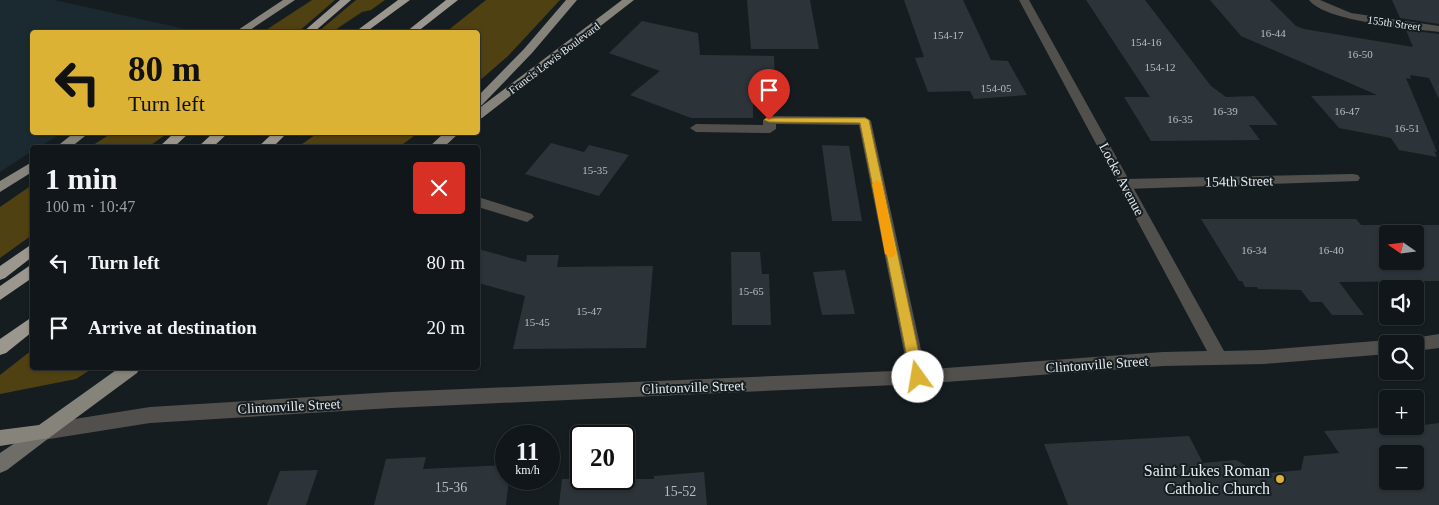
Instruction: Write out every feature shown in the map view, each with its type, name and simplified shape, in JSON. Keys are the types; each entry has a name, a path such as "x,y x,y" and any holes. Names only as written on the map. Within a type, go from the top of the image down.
{"highway":[{"path":"310,30 346,0"},
{"path":"363,30 405,0"},
{"path":"414,30 453,0"},
{"path":"168,145 180,135"},
{"path":"207,145 219,135"},
{"path":"267,145 278,135"},
{"path":"0,274 30,251"},
{"path":"0,294 30,272"},
{"path":"0,348 30,325"}],"main road":[{"path":"243,30 290,0"},
{"path":"480,100 528,51 572,0"},
{"name":"Francis Lewis Boulevard","path":"480,113 629,0"},
{"path":"65,145 80,135"},
{"path":"433,145 443,135"},
{"path":"438,145 450,135"},
{"path":"0,187 30,167"},
{"path":"0,464 128,370"},
{"name":"Clintonville Street","path":"0,438 43,432"}],"street":[{"name":"Locke Avenue","path":"1024,0 1219,358"},
{"name":"155th Street","path":"1314,0 1349,16 1439,29"},
{"path":"696,128 770,129 769,120 865,120 918,377"},
{"name":"154th Street","path":"1125,184 1353,178"},
{"path":"480,203 527,217"},
{"path":"1424,343 1439,341"},
{"name":"Clintonville Street","path":"43,432 150,414 402,400 918,377 1153,360 1264,357 1379,348"}],"shaded area":[{"path":"0,0 54,0 190,30 30,30 30,135 59,135 42,145 30,145 30,152 0,172"},
{"path":"312,0 335,0 300,30 266,30"},
{"path":"356,0 385,0 371,10 362,12 335,30 320,30"},
{"path":"486,0 560,0 508,56 480,80 480,30 448,30"},
{"path":"109,135 165,135 151,145 93,145"},
{"path":"315,135 415,135 402,145 301,145"},
{"path":"30,186 30,236 0,258 0,207"},
{"path":"30,352 30,370 90,370 76,379 0,394 0,375"}],"building":[{"path":"747,0 810,0 819,49 751,49"},
{"path":"904,0 963,0 991,60 1008,61 1027,95 974,99 970,91 928,92 915,58 924,57"},
{"path":"1086,0 1145,0 1211,86 1226,97 1254,96 1278,125 1249,125 1260,140 1151,141 1124,97 1150,97"},
{"path":"1210,0 1270,0 1296,26 1304,29 1413,47 1406,30 1439,34 1439,99 1429,78 1410,75 1411,79 1406,78 1437,152 1434,151 1437,157 1399,150 1391,138 1339,128 1311,96 1377,95 1241,36"},
{"path":"1392,0 1439,0 1439,24 1400,18"},
{"path":"642,21 698,33 700,55 774,56 776,103 753,103 753,118 691,118 630,95 660,71 609,53"},
{"path":"551,143 584,152 589,145 629,155 599,196 525,174"},
{"path":"822,145 849,146 862,221 832,221"},
{"path":"1201,219 1356,219 1361,225 1379,225 1379,270 1424,270 1424,225 1439,225 1439,281 1379,280 1379,282 1339,282 1364,315 1332,315 1322,302 1310,302 1301,290 1258,289 1257,287 1245,287 1242,281 1239,281"},
{"path":"480,250 526,262 527,255 559,255 557,267 653,266 646,348 513,349 525,296 480,284"},
{"path":"731,252 760,252 762,274 769,274 771,325 732,325"},
{"path":"845,270 855,314 822,315 813,272"},
{"path":"1439,423 1439,505 1068,505 1044,444 1189,436 1203,463 1236,460 1245,465 1251,475 1301,470 1304,456 1339,453 1324,431 1379,428 1379,435 1424,435 1424,425"},
{"path":"426,457 423,469 495,466 495,490 508,490 506,505 374,505 386,459"},
{"path":"318,470 306,505 267,505 280,471"},
{"path":"704,472 707,505 559,505 562,479 570,479 570,490 635,490 635,479 654,479 654,476"}],"slow traffic":[{"path":"877,184 891,254"}],"place":[{"name":"Saint Lukes Roman Catholic Church","path":"1280,479"}],"route":[{"path":"769,120 865,120 894,270 918,377"}]}
